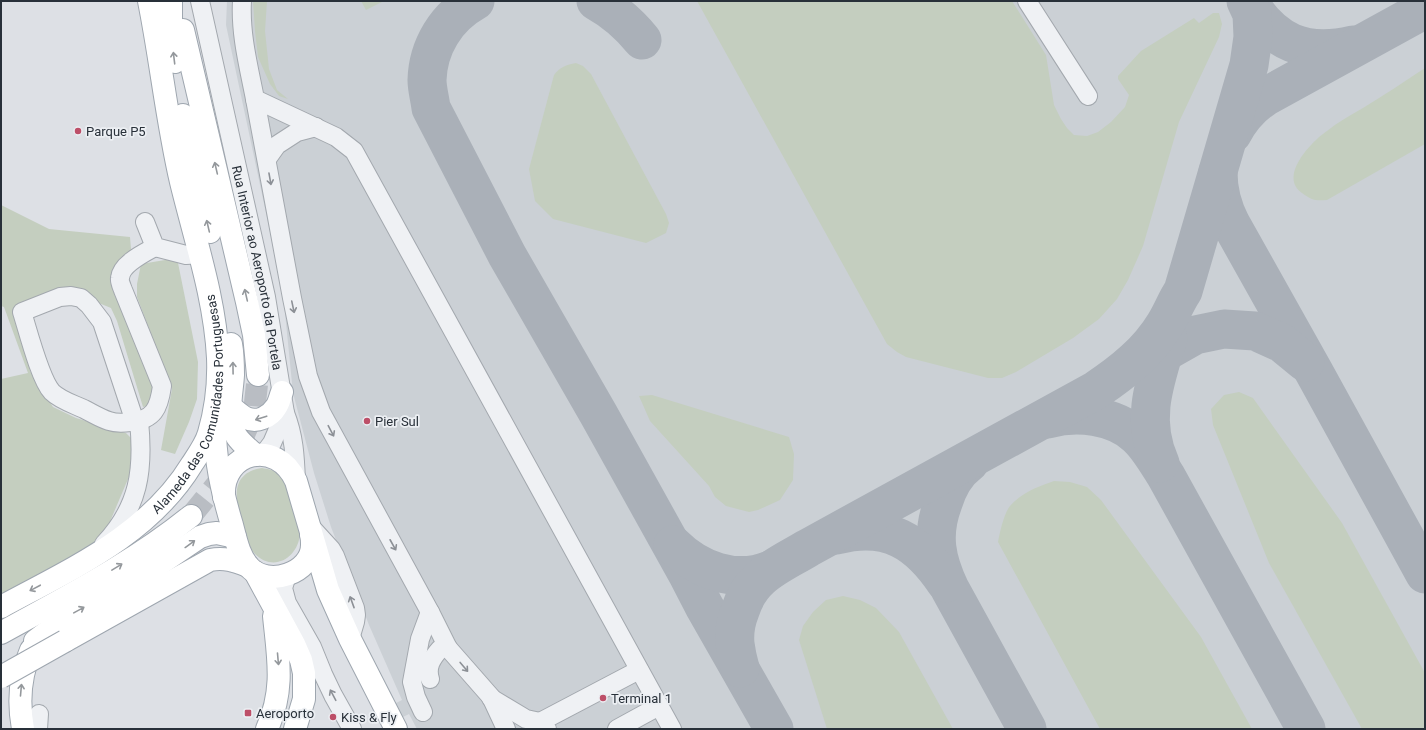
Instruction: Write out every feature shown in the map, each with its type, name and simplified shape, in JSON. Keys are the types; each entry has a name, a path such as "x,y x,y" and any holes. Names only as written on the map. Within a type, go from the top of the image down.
{"main road":[{"name":"Alameda das Comunidades Portuguesas","path":"1,606 93,557 117,542 160,504 176,487 188,471 209,434 224,401 214,325 201,254 178,167 149,1"},
{"path":"171,1 171,28 182,114 216,261 233,356 214,441 217,466 235,537 243,559 252,569 294,644 301,660 304,673 304,699 295,729"},
{"path":"176,1 247,302 254,336 258,375"},
{"path":"224,401 245,418 253,420 262,419 270,415 276,407 283,402"},
{"path":"224,401 236,437 259,455"},
{"path":"224,497 223,488 228,473 232,468 242,460 259,455 275,457 286,465 292,472 296,481"},
{"name":"Rua Interior ao Aeroporto da Portela","path":"296,481 328,590 350,639 396,729"},
{"path":"1,633 144,551 191,516"},
{"name":"Rua Interior ao Aeroporto da Portela","path":"1,677 72,643 166,590 210,560 218,558 230,559 271,578 287,575 301,567 310,554 312,545 310,530"},
{"path":"35,640 64,619 160,564 200,537 216,533 235,537"},
{"path":"23,729 20,704 21,688 24,671 30,652 35,640 71,594"},
{"path":"267,729 276,702 280,678 273,606"}],"street":[{"name":"Rua Interior ao Aeroporto da Portela","path":"200,1 266,297 283,402 292,435 295,454 296,481"},
{"path":"242,1 242,21 248,64 256,99 293,306 308,376 319,405 336,439 448,648 491,697 506,729"},
{"path":"1026,1 1088,96"},
{"path":"256,99 336,137 354,151 672,729"},
{"path":"267,159 277,145 297,132 316,127"},
{"path":"145,222 155,247"},
{"path":"93,557 122,521 136,492 141,460 137,421 102,322 90,305 81,298 71,296 60,297 22,312 45,382 52,392 61,399 110,422 124,423 137,421 145,420 153,413 160,402 162,386 123,290 120,278 125,268 129,264 155,247 186,255 201,254"},
{"path":"259,455 272,443 283,402"},
{"path":"287,575 283,588 287,603 312,647 333,695 352,729"},
{"path":"423,712 416,697 412,682 420,639 430,612"},
{"path":"430,679 428,668 434,656 440,649 448,648"},
{"path":"491,697 526,719 544,725 640,670"},
{"path":"617,729 659,706"}],"shaded area":[{"path":"227,1 1425,1 1425,729 417,729 409,714 399,719 392,705 402,700 369,625 331,527 314,473 293,393 283,293 226,25"}],"green space":[{"path":"253,1 267,1 265,31 269,69 277,90 288,99 279,96 270,84 258,57"},
{"path":"361,1 384,1 366,10"},
{"path":"697,1 1012,1 1046,55 1054,105 1061,119 1074,135 1087,136 1098,132 1111,122 1125,107 1129,95 1118,79 1118,76 1141,51 1194,18 1199,23 1213,13 1219,13 1222,24 1219,37 1179,122 1143,246 1128,280 1117,299 1099,319 1073,338 1016,372 1002,378 988,378 906,357 887,344"},
{"path":"576,63 583,66 591,74 666,214 669,223 666,233 646,243 553,219 535,201 529,169 554,75 564,67"},
{"path":"1425,68 1425,144 1327,200 1313,200 1302,193 1296,186 1294,178 1295,169 1300,159 1313,143 1336,125"},
{"path":"1,205 49,229 130,237 131,249 112,282 156,394 151,405 143,407 117,321 111,308 84,297 20,306 30,371 53,407 76,418 126,433 135,442 131,472 103,538 33,583 1,599 1,379 28,373 4,307 1,306"},
{"path":"177,258 198,362 197,399 175,454 161,450 172,389 137,297 137,284 141,264"},
{"path":"1239,392 1253,398 1342,523 1425,673 1425,729 1362,729 1269,563 1213,425 1211,409 1224,395"},
{"path":"652,395 789,437 794,454 793,480 780,500 758,510 749,512 726,506 715,497 709,486 650,421 639,396"},
{"path":"262,468 269,469 279,474 283,479 290,493 300,533 299,542 295,549 284,560 277,562 262,560 251,549 241,520 237,500 239,483 243,476 251,471"},
{"path":"1054,481 1070,482 1087,487 1101,500 1201,637 1252,729 1100,729 998,542 1004,518 1014,501 1036,488"},
{"path":"843,596 860,600 876,608 899,632 953,729 827,729 799,640 803,626 813,612 826,600"}],"taxiway":[{"path":"475,1 455,15 440,34 435,45 428,68 427,80 431,108 507,255 599,415 704,606 774,729"},
{"path":"596,1 621,18 642,40"},
{"path":"740,668 736,653 735,640 737,619 745,599 751,588 758,580 776,566 808,548 1096,390 1134,361 1151,344 1167,320 1183,291 1249,65 1253,37 1252,14 1246,1"},
{"path":"1248,1 1269,27 1292,43 1320,49 1353,45"},
{"path":"1232,134 1246,113 1265,97 1425,9"},
{"path":"1218,172 1221,199 1231,224 1425,574"},
{"path":"1142,365 1195,335 1224,329 1255,331 1282,343 1305,362"},
{"path":"1160,463 1154,447 1150,415 1154,385 1168,338"},
{"path":"1048,419 1071,415 1083,415 1106,419 1128,429 1145,445 1166,476 1306,729"},
{"path":"969,463 960,471 947,491 939,515 936,536 938,557 950,589 1027,729"},
{"path":"837,535 871,531 886,533 900,538 924,556 946,583"},
{"path":"673,545 683,554 705,568 718,572 744,576 770,570"}],"tunnel":[{"path":"243,437 254,412 258,375"},
{"path":"191,516 221,479 228,466"}],"place":[{"name":"Parque P5","path":"78,131"},
{"name":"Pier Sul","path":"367,421"},
{"name":"Terminal 1","path":"603,698"},
{"name":"Aeroporto","path":"248,713"},
{"name":"Kiss & Fly","path":"333,717"}]}
